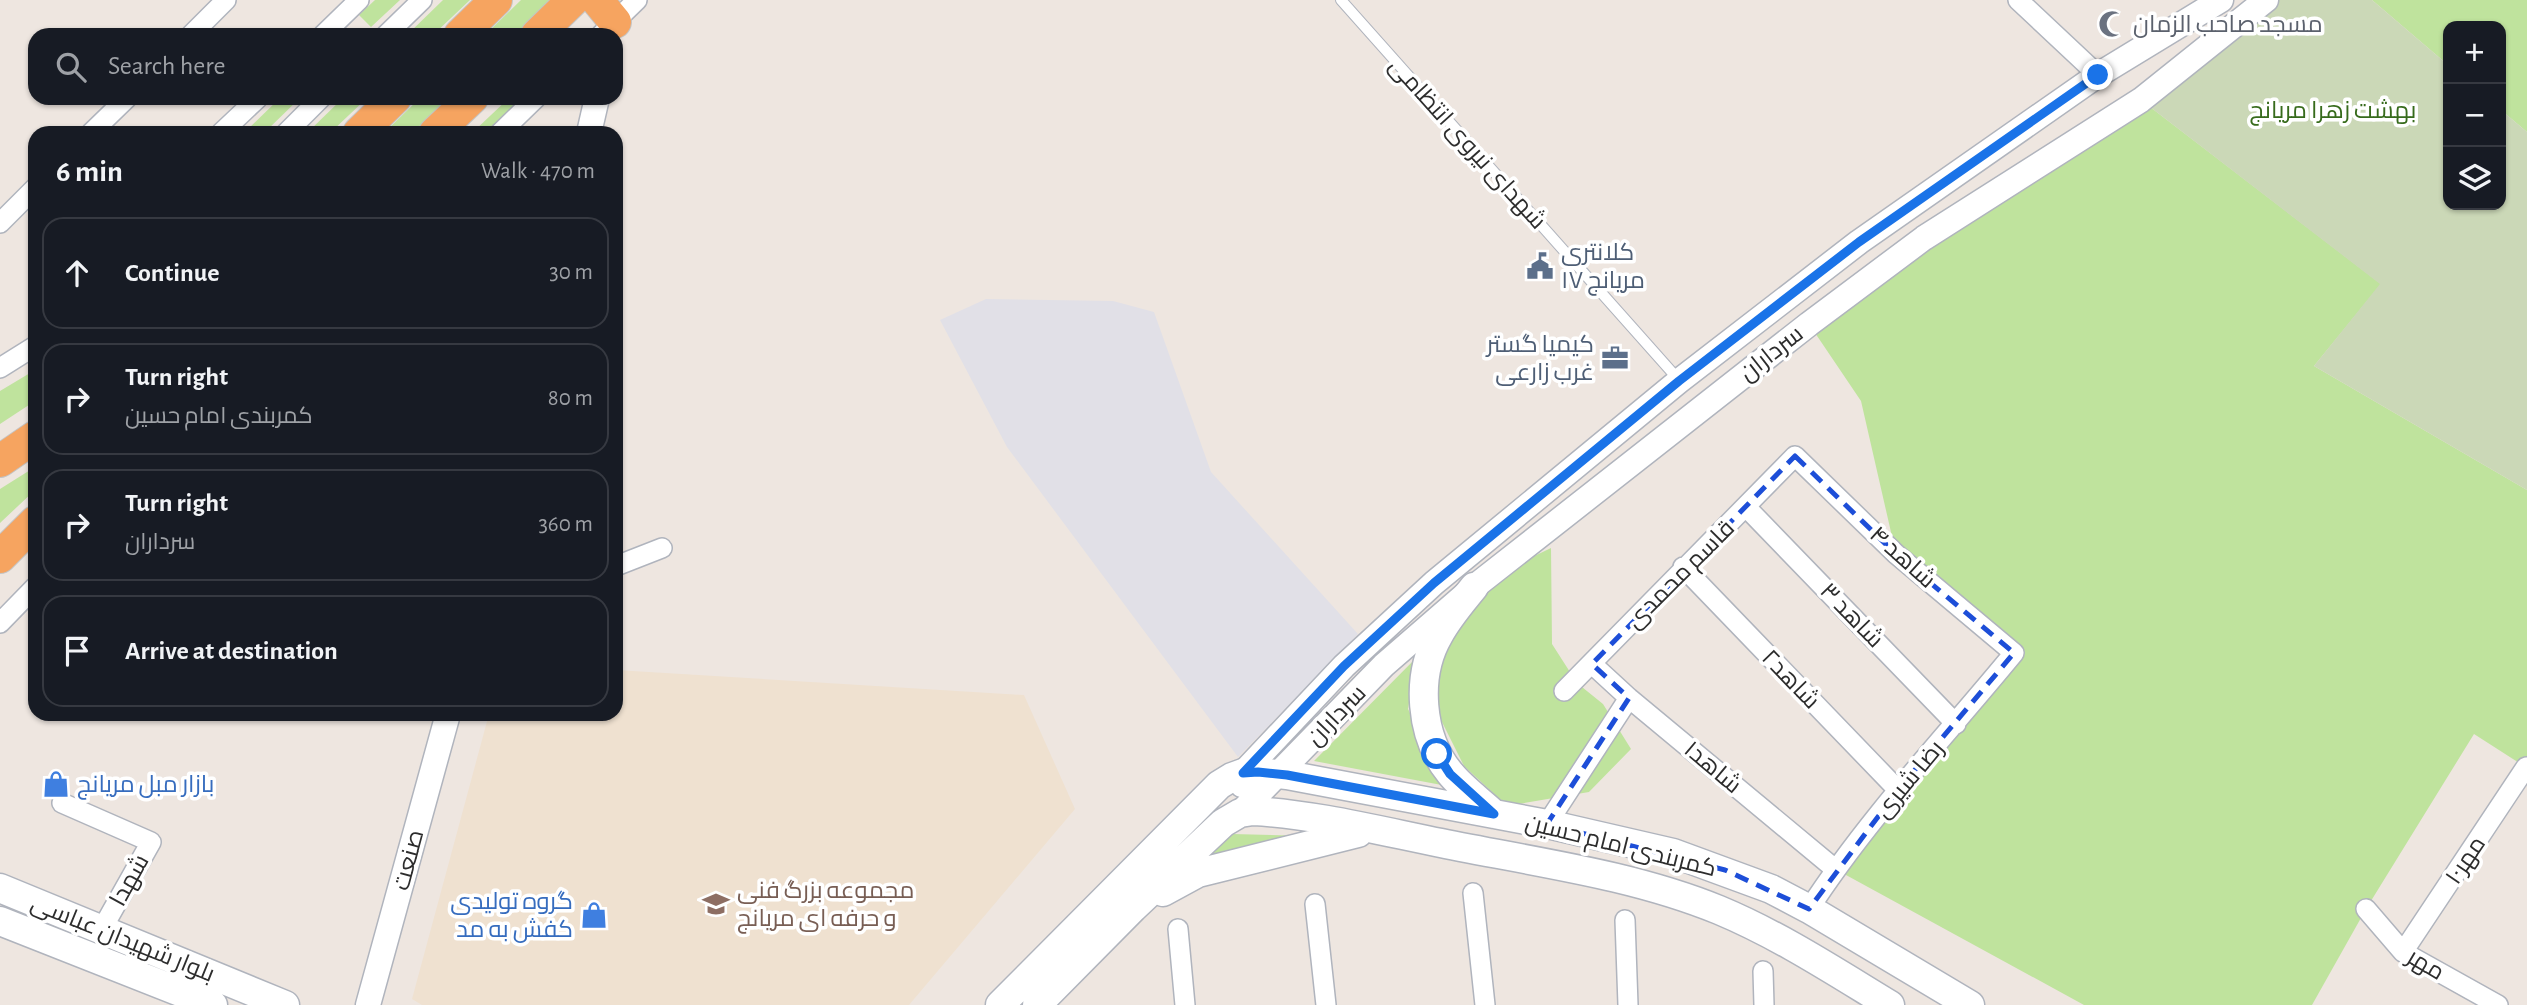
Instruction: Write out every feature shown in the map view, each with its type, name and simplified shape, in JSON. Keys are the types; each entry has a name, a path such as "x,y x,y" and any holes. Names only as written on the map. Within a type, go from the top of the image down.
{"highway":[{"path":"467,28 496,0"},
{"path":"544,28 573,0"},
{"path":"366,126 388,105"},
{"path":"442,126 465,105"},
{"path":"0,461 28,442"},
{"path":"0,557 28,529"}],"main road":[{"path":"1474,587 1438,636 1427,668 1423,697 1427,727 1437,754 1450,774 1494,814"},
{"path":"1000,1005 1219,785 1243,773"},
{"name":"کمربندی امام حسین","path":"1243,773 1278,774 1494,814 1673,853 1748,880 1809,909 1970,1005"},
{"name":"کمربندی امام حسین","path":"1240,813 1268,811 1620,879 1717,909 1788,944 1890,1005"},
{"path":"1041,1003 1132,908 1223,823 1240,813"},
{"path":"1132,908 1198,873 1374,830"},
{"name":"بلوار شهیدان عباسی","path":"0,888 285,1005"},
{"name":"بلوار شهیدان عباسی","path":"0,921 213,1005"}],"street":[{"path":"198,28 226,0"},
{"path":"330,28 359,0"},
{"path":"393,28 422,0"},
{"path":"606,23 637,0"},
{"path":"2018,0 2098,75"},
{"name":"سرداران","path":"1243,773 1344,666 1434,583 1679,381 1859,242 2098,75 2221,0"},
{"name":"سرداران","path":"1240,813 1384,665 1474,587 1798,332 1914,246 2141,100 2266,0"},
{"path":"98,126 120,105"},
{"path":"228,126 251,105"},
{"path":"293,126 314,105"},
{"path":"507,126 529,105"},
{"path":"591,126 595,105"},
{"path":"0,223 28,195"},
{"path":"0,368 28,350"},
{"name":"قاسم محمدی","path":"1564,691 1795,456"},
{"name":"شاهد ۴","path":"1795,456 1896,554 2014,653"},
{"name":"شاهد ۳","path":"1746,507 1956,724"},
{"path":"623,563 662,548"},
{"name":"شاهد۲","path":"1683,567 1898,790"},
{"path":"0,623 28,594"},
{"name":"رضا شیری","path":"1809,909 1835,869 1898,790 2014,653"},
{"name":"شاهد۱","path":"1592,664 1629,698 1835,869"},
{"path":"1547,824 1629,698"},
{"name":"صنعت","path":"368,1005 446,721"},
{"name":"مهر۱۰","path":"2403,953 2526,768"},
{"path":"1240,813 1243,773"},
{"name":"شهدا","path":"62,803 150,842 102,929"},
{"path":"1473,893 1485,1005"},
{"path":"1315,904 1325,1005"},
{"name":"مهر","path":"2367,909 2403,953 2498,1005"},
{"path":"1625,920 1628,1005"},
{"path":"1178,929 1185,1005"},
{"path":"1763,971 1764,1005"}],"lane":[{"name":"شهدای نیروی انتظامی","path":"1341,0 1679,381"}],"highlighted area":[{"path":"1795,456 1896,554 2014,653 1898,790 1809,909 1725,870 1547,824 1629,698 1592,664"}],"shaded area":[{"path":"986,299 1113,301 1154,312 1211,472 1358,634 1238,757 1007,447 940,320"},
{"name":"مجموعه بزرگ فنی و حرفه ای مریانج","path":"623,670 1024,695 1075,809 909,1005 422,1005 412,999 487,721 623,721"}],"green space":[{"path":"375,0 400,0 371,27 359,15"},
{"path":"443,0 470,0 440,28 414,28"},
{"path":"521,0 552,0 522,28 492,28"},
{"name":"بهشت زهرا مریانج","path":"2266,0 2372,0 2443,61 2443,210 2506,210 2506,114 2527,132 2527,490 2314,366 2380,284 2141,100"},
{"path":"2372,0 2527,0 2527,132 2506,114 2506,21 2443,21 2443,61"},
{"path":"2141,100 2381,284 2314,366 2527,490 2527,768 2474,734 2366,909 2312,1005 2084,1005 1835,869 2014,653 1896,554 1861,401 1809,324"},
{"path":"273,105 293,105 271,126 251,126"},
{"path":"336,105 360,105 337,126 314,126"},
{"path":"413,105 442,105 419,126 391,126"},
{"path":"502,105 523,105 500,126 479,126"},
{"path":"28,374 28,406 0,424 0,391"},
{"path":"28,471 28,497 0,523 0,489"},
{"path":"1551,548 1552,644 1577,683 1603,704 1631,749 1589,792 1507,806 1464,766 1441,720 1435,685 1448,643 1487,579"},
{"path":"1417,657 1408,709 1447,786 1314,761"},
{"path":"1232,834 1309,836 1190,867"}],"place":[{"name":"مسجد صاحب الزمان","path":"2112,24"},
{"name":"کلانتری ۱۷ مریانج","path":"1540,266"},
{"name":"کیمیا گستر غرب زارعی","path":"1615,358"},
{"name":"بازار مبل مریانج","path":"56,784"},
{"name":"مجموعه بزرگ فنی و حرفه ای مریانج","path":"716,904"},
{"name":"گروه تولیدی کفش به مد","path":"594,915"}],"route":[{"path":"1437,754 1450,774 1494,814 1287,775 1243,773 1344,666 1434,583 1679,381 1859,242 2098,75"}]}
